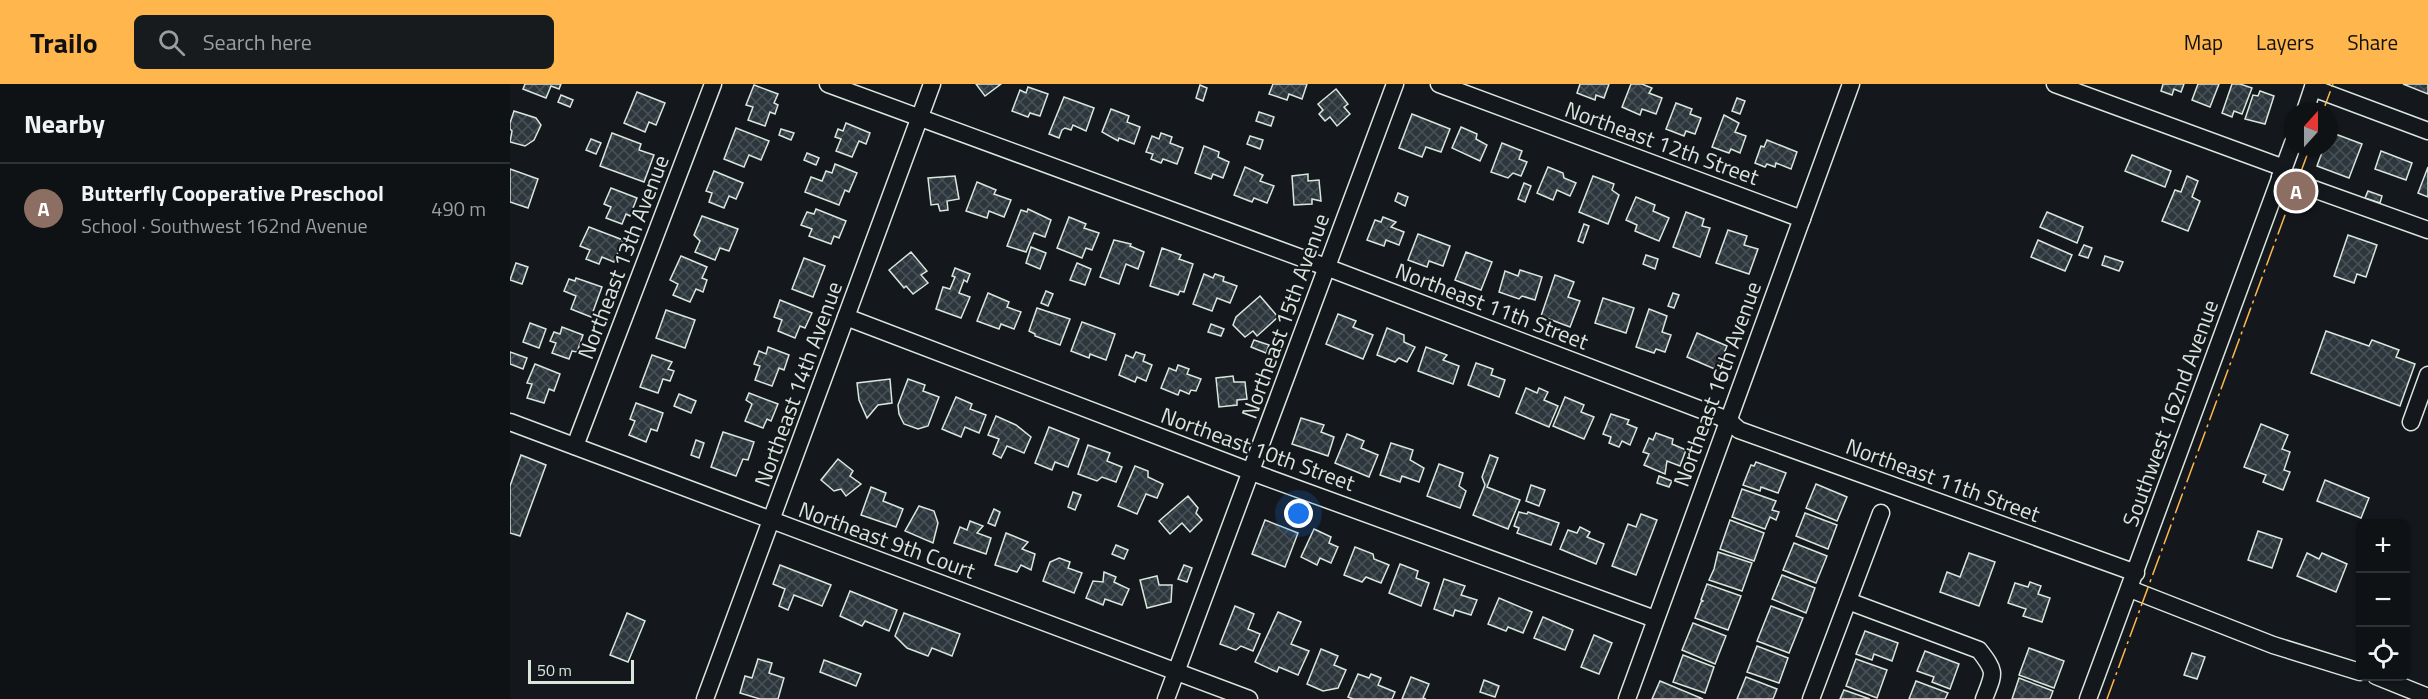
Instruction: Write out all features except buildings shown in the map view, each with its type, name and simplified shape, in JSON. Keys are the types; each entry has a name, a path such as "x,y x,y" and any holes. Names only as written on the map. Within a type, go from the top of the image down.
{"street":[{"name":"Northeast 13th Avenue","path":"575,446 713,84"},
{"name":"Northeast 11th Street","path":"828,84 1326,267 1728,420 1739,430 2133,581 2273,645 2356,670"},
{"name":"Northeast 14th Avenue","path":"705,699 932,84"},
{"name":"Northeast 15th Avenue","path":"1166,699 1395,84"},
{"name":"Northeast 12th Street","path":"1439,84 1802,219"},
{"name":"Northeast 16th Avenue","path":"1627,699 1851,84"},
{"path":"2055,84 2428,230"},
{"path":"2308,102 2314,86 2428,132"},
{"name":"Southwest 162nd Avenue","path":"2088,699 2288,156"},
{"name":"Northeast 10th Street","path":"846,317 1251,472 1655,618"},
{"path":"2411,422 2428,375"},
{"name":"Northeast 9th Court","path":"510,422 1249,699"},
{"path":"1811,699 1881,513"},
{"path":"1848,601 1979,650 1992,666 1992,677 1984,699"},
{"path":"2388,681 2428,697"}],"power":[{"path":"2326,102 2333,84"},
{"path":"2107,699 2307,156"}],"place":[{"name":"Butterfly Cooperative Preschool","path":"2296,191"}]}
